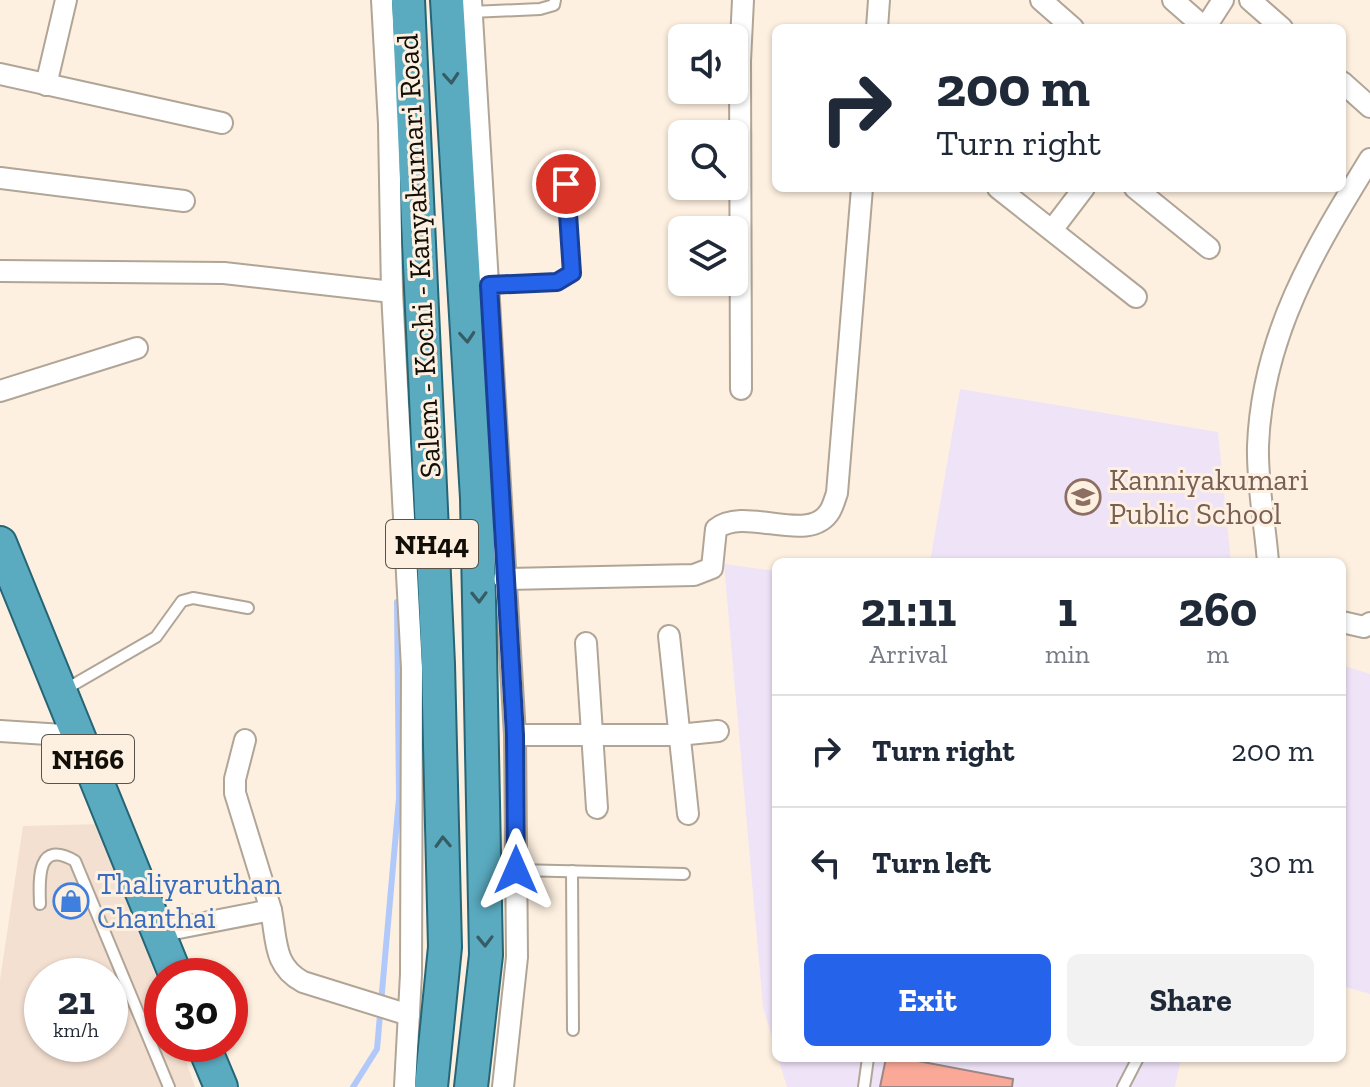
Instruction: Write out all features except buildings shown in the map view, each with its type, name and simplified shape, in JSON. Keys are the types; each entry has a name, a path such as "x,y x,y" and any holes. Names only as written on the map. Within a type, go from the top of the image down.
{"highway":[{"name":"Salem - Kochi - Kanyakumari Road","path":"408,0 437,649 445,947 431,1087"},
{"name":"Salem - Kochi - Kanyakumari Road","path":"463,4 486,955 471,1087"},
{"name":"NH66","path":"0,543 169,958"},
{"path":"209,1062 216,1084"}],"street":[{"path":"46,85 66,0"},
{"path":"382,0 389,124 392,292 412,668 409,1015 405,1087"},
{"path":"741,389 740,61 743,0"},
{"path":"877,24 879,0"},
{"path":"1041,0 1068,24"},
{"path":"1173,0 1200,24"},
{"path":"1208,24 1223,0"},
{"path":"1250,0 1277,24"},
{"path":"463,4 489,285 515,735 517,957 503,1087"},
{"path":"0,74 222,123"},
{"path":"1346,86 1370,107"},
{"path":"1268,558 1258,450 1260,415 1275,346 1289,302 1315,251 1370,159"},
{"path":"0,178 184,201"},
{"path":"504,579 694,575 712,568 716,529 723,524 743,521 801,526 819,522 829,512 837,493 862,192"},
{"path":"1003,192 1136,297"},
{"path":"1052,230 1081,192"},
{"path":"1140,192 1209,248"},
{"path":"0,271 224,273 392,292"},
{"path":"0,391 137,348"},
{"path":"1346,623 1364,627 1370,623"},
{"path":"669,636 688,814"},
{"path":"586,643 597,808"},
{"path":"0,731 79,736"},
{"path":"515,735 678,735 718,731"},
{"path":"245,740 235,779 235,793 271,910 281,963 290,975 303,982 409,1015"},
{"path":"158,932 271,910"}],"lane":[{"path":"463,4 540,9 554,5 555,0"},
{"path":"489,285 557,282 572,273 566,184"},
{"path":"60,692 156,637 182,601 193,598 248,608"},
{"path":"40,904 39,871 43,862 53,854 64,854 75,861 169,1087"},
{"path":"516,870 684,874"},
{"path":"572,871 573,1030"},
{"path":"864,1087 867,1062"},
{"path":"1123,1087 1136,1062"}],"shaded area":[{"name":"Kanniyakumari Public School","path":"960,389 1218,432 1231,558 931,558"},
{"path":"724,564 772,570 772,1037 763,1007"},
{"path":"1346,666 1370,674 1370,994 1346,987"},
{"name":"Thaliyaruthan Chanthai","path":"102,824 149,958 144,958 144,1062 186,1062 195,1087 0,1087 0,980 23,826"},
{"path":"779,1062 1180,1062 1175,1087 787,1087"}],"waterway":[{"path":"353,1087 377,1049 399,798 397,602"}],"place":[{"name":"Kanniyakumari Public School","path":"1083,497"},
{"name":"Thaliyaruthan Chanthai","path":"71,901"}],"route":[{"path":"516,870 515,735 489,285 557,282 567,279 572,273 566,184"}]}
